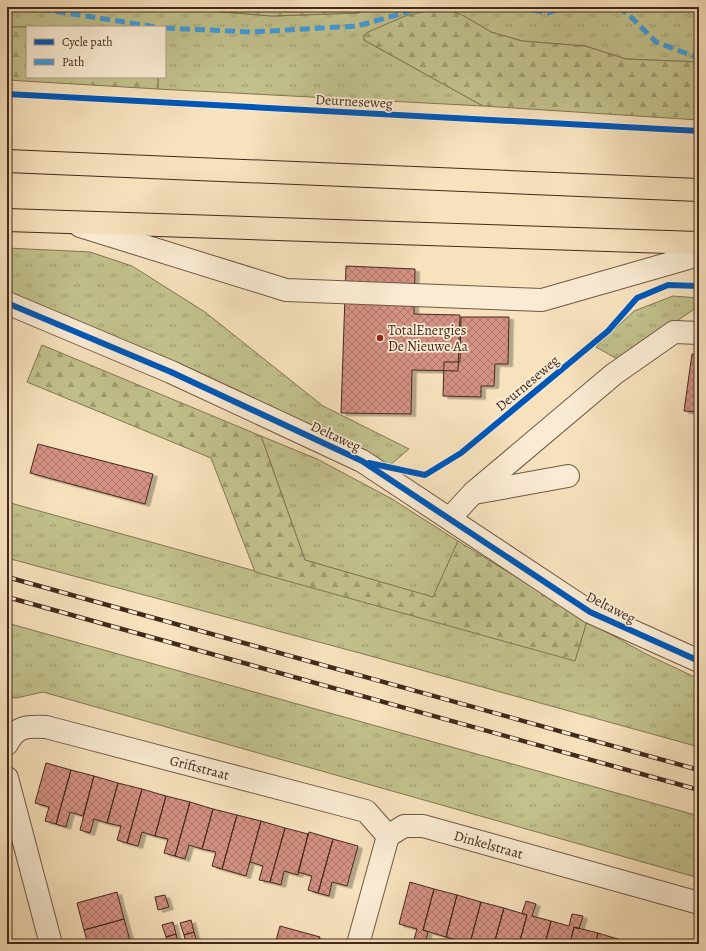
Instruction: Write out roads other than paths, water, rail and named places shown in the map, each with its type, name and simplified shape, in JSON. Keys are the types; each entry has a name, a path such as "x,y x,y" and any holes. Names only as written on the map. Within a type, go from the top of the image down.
{"main road":[{"path":"7,161 699,190"},
{"path":"7,220 699,243"}],"street":[{"path":"74,223 286,290 542,300 699,255"},
{"name":"Deltaweg","path":"7,303 171,372 362,461 590,612 699,661"},
{"path":"450,518 473,493 614,374 674,332 699,333"},
{"path":"473,493 568,476"},
{"name":"Griftstraat","path":"7,744 11,735 26,726 46,727 366,811 388,836"},
{"path":"7,778 51,944"},
{"name":"Dinkelstraat","path":"388,836 404,826 423,826 699,903"},
{"path":"358,944 388,836"}],"railway":[{"path":"7,577 699,770"},
{"path":"7,597 699,790"}],"place":[{"name":"TotalEnergies De Nieuwe Aa","path":"380,338"}]}
